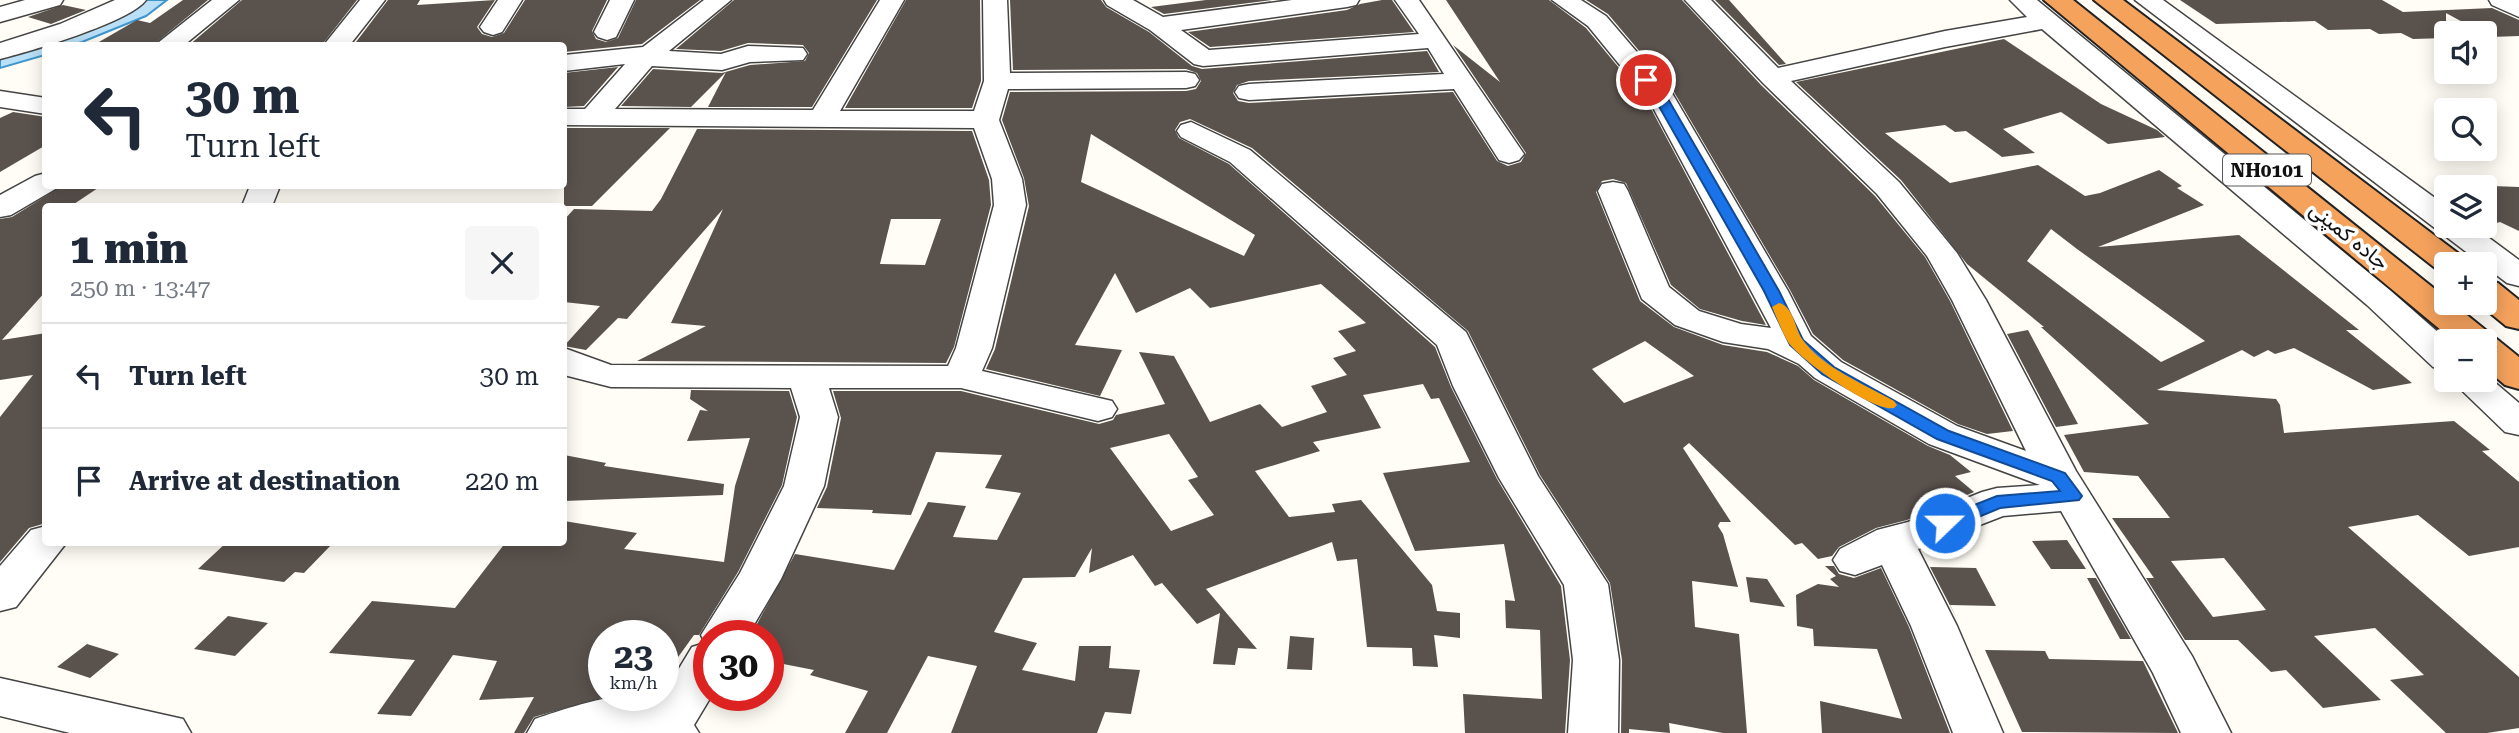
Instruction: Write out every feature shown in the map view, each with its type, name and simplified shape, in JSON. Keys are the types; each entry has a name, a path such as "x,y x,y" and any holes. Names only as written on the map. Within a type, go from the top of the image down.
{"highway":[{"name":"جاده کمپنی","path":"2107,0 2435,252"},
{"name":"جاده کمپنی","path":"2052,10 2462,329"},
{"path":"2497,301 2519,318"},
{"path":"2497,358 2519,377"}],"street":[{"path":"0,15 51,0"},
{"path":"0,51 102,16 134,0"},
{"path":"171,42 226,0"},
{"path":"338,42 373,0"},
{"path":"493,27 510,0"},
{"path":"607,32 622,0"},
{"path":"594,116 648,56 719,0"},
{"path":"822,118 891,0"},
{"path":"961,377 974,348 1010,205 1007,179 985,120 997,81 995,0"},
{"path":"1116,0 1159,25 1206,58 1436,40"},
{"path":"1159,25 1347,0"},
{"path":"1407,0 1436,40 1508,155"},
{"path":"1564,0 1597,21 1662,99 1771,291 1796,342 1828,370 1943,435 2066,486"},
{"path":"1696,0 1888,188 1941,253 1969,300 2066,486 2175,668 2206,733"},
{"path":"2022,0 2052,10 2434,348"},
{"path":"2147,0 2434,212"},
{"path":"2501,0 2519,10"},
{"path":"1772,77 1945,39 2052,10"},
{"path":"567,63 648,56 722,62 744,54 794,54"},
{"path":"997,81 1186,80"},
{"path":"1249,92 1461,81"},
{"path":"0,99 42,105"},
{"path":"567,117 985,120"},
{"path":"1191,131 1240,156 1272,187 1412,302 1453,340 1472,386 1519,478 1586,584 1597,660 1593,733"},
{"path":"0,208 42,184"},
{"path":"1613,191 1654,292 1687,318 1736,334 1776,339 1811,356"},
{"path":"2469,238 2519,276"},
{"path":"567,361 577,367 611,376 961,377 1098,409"},
{"path":"733,620 759,579 804,486 819,417 807,377"},
{"path":"2484,392 2519,423"},
{"path":"1978,733 1934,626 1874,550 1997,502 2066,486"},
{"path":"0,595 42,546"},
{"path":"552,733 637,712 670,731 693,689"},
{"path":"0,697 127,727 166,733"}],"water":[{"path":"141,0 167,0 146,16 82,42 42,42 42,56 0,68 0,52"}],"building":[{"path":"183,0 208,0 157,42 99,42 137,20 150,23"},
{"path":"242,0 357,0 324,42 193,42"},
{"path":"388,0 420,0 417,5 495,0 477,27 482,34 492,37 504,33 525,0 607,0 592,31 596,39 606,42 618,38 636,0 700,0 642,44 567,52 567,42 356,42"},
{"path":"734,0 877,0 812,107 708,107 726,72 691,107 621,106 653,69 722,73 750,65 805,61 809,53 803,45 748,43 721,51 676,49"},
{"path":"906,0 980,0 981,81 972,108 845,108"},
{"path":"1010,0 1101,0 1106,7 1149,32 1192,66 1202,69 1427,51 1439,72 1249,81 1237,85 1233,93 1238,101 1249,103 1453,92 1497,161 1508,166 1521,162 1526,153 1453,45 1500,82 1446,0 1549,0 1586,28 1648,103 1766,325 1700,309 1671,285 1626,183 1613,179 1602,181 1596,192 1640,301 1674,327 1723,345 1767,352 1798,366 1814,380 1928,446 1950,455 1971,472 1955,476 1974,492 1907,520 1876,528 1839,547 1832,556 1818,559 1802,543 1795,545 1689,443 1683,448 1731,522 1720,522 1718,526 1723,534 1738,587 1692,581 1695,627 1739,634 1747,733 1723,733 1669,723 1670,733 1629,729 1629,733 1621,733 1622,660 1610,583 1540,475 1468,331 1252,148 1190,119 1180,122 1175,130 1179,138 1229,164 1435,347 1451,387 1497,479 1561,586 1570,660 1565,733 1465,733 1463,694 1542,699 1540,630 1506,628 1505,600 1515,601 1504,544 1415,551 1383,473 1470,462 1439,398 1431,399 1423,384 1363,395 1381,428 1313,442 1320,451 1255,471 1289,517 1335,512 1332,504 1361,500 1432,585 1437,611 1460,613 1460,638 1434,635 1438,667 1413,666 1412,648 1367,647 1357,559 1337,561 1332,542 1206,589 1257,649 1238,648 1235,665 1213,664 1220,613 1197,624 1162,583 1155,586 1133,555 1089,573 1092,548 1075,577 1023,578 994,632 1037,643 1022,670 1075,681 1079,646 1111,646 1109,668 1140,670 1131,714 1105,712 1097,733 951,733 977,666 928,656 887,733 845,733 868,691 810,675 814,670 784,664 784,620 759,620 795,554 894,570 928,502 966,506 953,537 997,540 1021,493 985,488 1002,455 936,452 911,515 872,513 873,510 817,508 827,487 841,418 833,391 961,391 1099,424 1113,420 1116,415 1165,404 1139,352 1174,356 1210,422 1260,404 1282,427 1327,412 1311,386 1347,375 1333,358 1356,351 1338,331 1366,323 1321,284 1210,308 1190,288 1136,313 1115,273 1075,345 1122,350 1100,396 986,369 995,349 1029,206 1024,178 1002,120 1010,92 1196,89 1201,81 1197,73 1186,69 1013,70","holes":["1091,134 1255,235 1244,256 1081,182","1645,341 1694,376 1624,403 1592,369","1169,434 1198,477 1188,480 1214,515 1171,531 1110,448"]},
{"path":"1206,0 1272,0 1164,14 1151,7"},
{"path":"1392,0 1414,32 1210,47 1188,32 1347,10 1360,4"},
{"path":"1586,0 1682,0 1761,85 1875,196 1925,257 1950,301 2013,431 1987,434 1958,424 1843,360 1813,334 1674,92 1608,14"},
{"path":"1715,0 1729,0 1786,64 1779,65"},
{"path":"2180,0 2382,0 2403,12 2492,8 2519,20 2519,36 2497,37 2497,21 2461,21 2446,13 2446,21 2434,21 2434,38 2413,39 2401,33 2379,34 2370,29 2328,30 2315,21 2216,24"},
{"path":"63,5 86,10 51,24 28,17"},
{"path":"2004,39 2101,104 2157,130 2165,137 2108,144 2061,112 2003,129 2035,153 2002,157 1966,131 1955,132 1945,125 1885,133 1950,183 2038,165 2085,196 2100,193 2159,170 2182,186 2177,188 2204,205 2098,247 2239,235 2359,330 2346,330 2412,383 2373,390 2294,348 2275,354 2268,350 2254,357 2242,350 2157,390 2276,399 2280,405 2284,433 2454,421 2490,450 2482,451 2519,482 2519,547 2469,556 2418,515 2348,527 2519,677 2519,728 2487,733 2446,733 2390,680 2424,675 2375,628 2314,636 2381,700 2323,708 2286,670 2271,672 2238,640 2185,640 2146,578 2154,578 2112,518 2170,518 2138,476 2084,472 2064,435 2149,424 2041,327 2044,327 1967,264 1901,180 1796,82","holes":["2051,229 2077,249 2205,341 2161,362 2027,261","2224,558 2266,610 2213,617 2171,561"]},
{"path":"618,67 584,106 567,107 567,73"},
{"path":"13,112 42,116 42,147 0,172 0,118"},
{"path":"567,128 670,128 592,206 567,206 567,203 564,203 564,189 567,189"},
{"path":"697,129 972,131 989,180 991,205 954,347 946,363 637,361 706,326 671,323 723,209 627,319 618,318 586,350 567,347 567,343 600,306 567,302 567,217 574,209 652,211 661,199","holes":["891,219 941,219 925,265 880,264"]},
{"path":"2497,186 2519,187 2519,231 2497,223"},
{"path":"57,189 96,189 76,203 42,203 42,295 2,340 42,334 42,524 29,528 0,562 0,417 33,375 0,380 0,219 12,217"},
{"path":"2028,330 2078,424 2056,427 2007,334"},
{"path":"691,390 789,391 797,417 782,485 738,572 708,620 693,620 693,636 679,656 679,620 588,620 588,702 534,717 524,733 514,733 534,697 479,700 497,661 453,655 411,716 377,714 415,660 329,653 372,601 455,608 503,546 567,546 567,521 637,533 624,549 724,562 735,486 750,438 687,441 700,410 708,411 690,399"},
{"path":"567,456 606,463 604,466 724,484 723,495 567,501"},
{"path":"2067,540 2086,569 2051,569 2032,541"},
{"path":"223,546 330,546 304,573 295,572 284,582 198,569"},
{"path":"1825,566 1834,566 1839,574 1854,578 1881,568 1909,627 1950,733 1822,733 1820,701 1902,719 1877,649 1814,646 1813,629 1797,626 1796,595 1818,584 1839,587 1830,579 1836,576"},
{"path":"1930,567 1976,568 1996,606 1950,605 1958,621"},
{"path":"1746,577 1767,579 1785,607 1750,602"},
{"path":"2087,578 2096,578 2131,639 2120,639"},
{"path":"228,616 268,623 235,656 194,649"},
{"path":"1290,636 1314,638 1312,670 1287,669"},
{"path":"87,644 119,654 90,678 57,667"},
{"path":"1985,650 2045,651 2049,659 2143,661 2178,733 2022,732"}],"slow traffic":[{"path":"1779,307 1796,342 1828,370 1889,405"}],"route":[{"path":"1646,80 1662,99 1689,151 1771,291 1796,342 1828,370 1943,435 2059,477 2073,496 1997,502 1945,523"}]}
